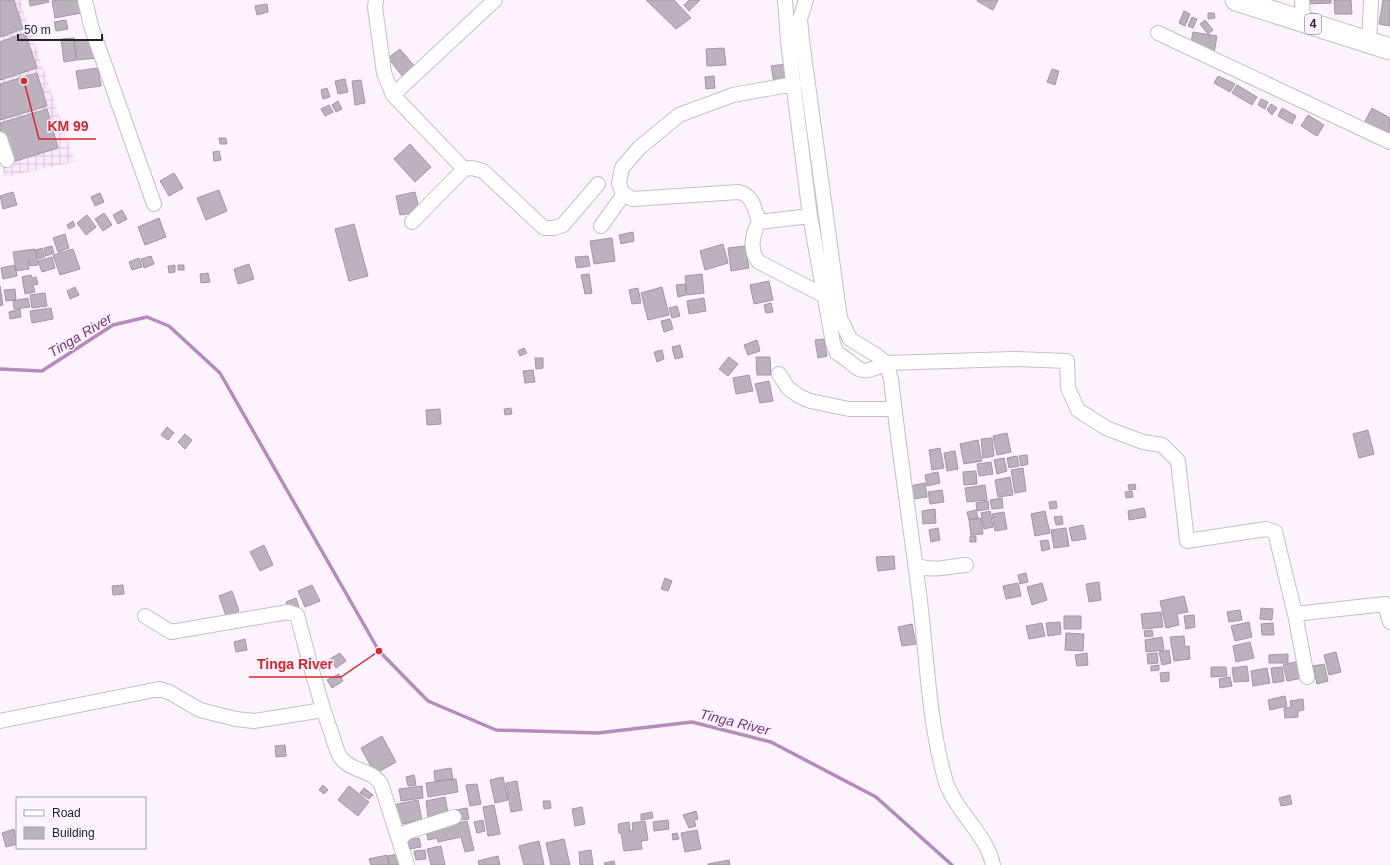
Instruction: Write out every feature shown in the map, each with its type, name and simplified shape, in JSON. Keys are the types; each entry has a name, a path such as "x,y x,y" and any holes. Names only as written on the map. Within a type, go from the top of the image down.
{"highway":[{"name":"4","path":"1236,0 1277,6 1303,21 1369,44 1390,49"}],"street":[{"path":"85,0 91,26 154,204"},
{"path":"376,0 374,7 384,73 393,95 464,169"},
{"path":"393,95 495,0"},
{"path":"785,0 788,41 810,216 837,353 845,358 857,370 873,370 886,363 1013,359 1067,361 1068,388 1078,410 1106,428 1143,442 1162,445 1178,461 1187,541 1266,529 1275,532 1296,614 1307,678"},
{"path":"806,0 800,20 802,41 840,318 850,339 886,363 891,379 935,734 945,780 960,810 986,844 994,865"},
{"path":"1302,0 1303,21"},
{"path":"1369,44 1371,0"},
{"path":"1158,33 1390,142"},
{"path":"759,222 751,200 746,193 739,192 632,199 624,194 619,183 622,168 639,148 679,115 733,95 794,84"},
{"path":"0,139 7,160"},
{"path":"412,222 464,169 472,168 483,171 544,228 554,228 563,225 598,184"},
{"path":"601,226 624,194"},
{"path":"759,222 810,216"},
{"path":"759,222 753,232 752,246 754,257 759,262 825,296"},
{"path":"778,374 788,388 799,396 810,401 849,409 894,409"},
{"path":"915,564 920,568 966,565"},
{"path":"1296,614 1385,604 1390,622"},
{"path":"145,616 171,632 288,612 297,615 323,710 342,758 347,764 370,772 381,784 407,865"},
{"path":"0,720 159,689 169,692 200,710 236,719 254,721 323,710"},
{"path":"399,840 407,832 454,817"}],"shaded area":[{"path":"0,0 20,0 75,162 5,177 0,161"}],"building":[{"path":"0,0 14,0 23,29 0,37"},
{"path":"29,0 48,0 49,2 30,6"},
{"path":"79,0 81,13 55,18 52,1"},
{"path":"646,0 674,0 691,18 676,29"},
{"path":"689,0 700,0 689,11 684,5"},
{"path":"998,0 993,10 977,1"},
{"path":"1307,0 1331,0 1331,3 1307,4"},
{"path":"1334,0 1351,0 1352,14 1335,14"},
{"path":"1383,0 1390,0 1390,26 1379,24"},
{"path":"267,4 268,12 257,15 255,6"},
{"path":"1184,11 1190,14 1185,26 1179,23"},
{"path":"1208,13 1214,13 1215,18 1208,19"},
{"path":"1192,17 1197,19 1193,28 1188,26"},
{"path":"66,20 68,29 56,31 54,22"},
{"path":"1205,20 1213,30 1208,34 1200,24"},
{"path":"1193,32 1217,36 1214,53 1190,48"},
{"path":"25,33 37,68 0,80 0,42"},
{"path":"74,38 76,60 64,62 61,39"},
{"path":"95,39 98,58 77,60 74,41"},
{"path":"724,48 726,65 707,66 706,49"},
{"path":"400,49 416,68 403,77 388,58"},
{"path":"786,64 789,80 774,82 771,66"},
{"path":"98,68 101,86 79,89 76,71"},
{"path":"1052,69 1059,71 1055,85 1047,82"},
{"path":"37,73 47,106 0,120 0,84"},
{"path":"714,76 715,88 706,89 705,77"},
{"path":"1218,76 1235,84 1230,92 1214,83"},
{"path":"345,79 348,92 338,94 335,81"},
{"path":"361,80 365,103 355,105 352,81"},
{"path":"1237,85 1257,97 1252,105 1232,93"},
{"path":"327,88 330,97 323,99 321,90"},
{"path":"1261,99 1268,102 1265,109 1258,105"},
{"path":"338,101 342,109 336,112 332,105"},
{"path":"1271,104 1277,108 1272,115 1267,110"},
{"path":"329,105 333,112 325,116 321,109"},
{"path":"1282,108 1296,116 1292,124 1278,116"},
{"path":"1372,108 1390,118 1390,130 1387,135 1364,123"},
{"path":"47,109 58,148 9,163 0,132 0,123"},
{"path":"1308,115 1324,125 1317,136 1301,126"},
{"path":"219,138 226,138 227,144 220,144"},
{"path":"410,144 431,167 415,182 394,159"},
{"path":"219,151 221,160 214,161 213,152"},
{"path":"174,173 183,188 169,196 160,181"},
{"path":"219,190 227,211 206,220 197,198"},
{"path":"13,192 17,205 3,209 0,196"},
{"path":"415,192 420,212 400,215 396,196"},
{"path":"100,193 104,202 95,206 91,197"},
{"path":"122,210 127,219 118,224 113,215"},
{"path":"104,213 112,225 103,231 95,219"},
{"path":"87,215 96,227 86,235 77,223"},
{"path":"159,218 166,237 145,245 138,227"},
{"path":"73,221 75,226 69,229 67,225"},
{"path":"354,224 368,276 349,281 335,229"},
{"path":"633,232 634,241 621,244 619,235"},
{"path":"65,234 69,248 58,252 53,238"},
{"path":"612,238 615,261 594,264 590,241"},
{"path":"723,244 728,263 705,270 700,251"},
{"path":"52,246 54,253 46,256 44,248"},
{"path":"745,246 749,268 731,271 728,248"},
{"path":"42,248 45,257 38,259 36,250"},
{"path":"35,249 38,265 30,266 29,259 29,269 16,271 13,252"},
{"path":"73,249 80,269 60,275 53,255"},
{"path":"151,256 154,264 144,268 141,259"},
{"path":"588,256 590,266 577,268 575,257"},
{"path":"52,257 55,268 42,272 38,261"},
{"path":"139,258 142,267 132,270 129,262"},
{"path":"249,264 254,279 238,284 234,269"},
{"path":"15,265 17,276 3,279 1,268"},
{"path":"175,265 175,272 169,273 168,266"},
{"path":"178,265 184,265 184,270 178,270"},
{"path":"208,273 210,282 201,283 200,274"},
{"path":"589,274 592,293 585,294 581,275"},
{"path":"702,274 704,293 687,295 685,276"},
{"path":"31,275 32,278 36,277 38,284 33,285 35,292 25,294 22,277"},
{"path":"769,281 773,300 754,304 750,285"},
{"path":"685,284 686,295 678,297 676,285"},
{"path":"0,286 3,305 0,306"},
{"path":"75,287 79,295 70,299 67,291"},
{"path":"662,287 669,315 648,320 641,293"},
{"path":"638,288 641,303 632,304 629,290"},
{"path":"15,289 16,300 6,301 4,290"},
{"path":"45,293 47,306 32,308 30,295"},
{"path":"28,298 30,307 14,309 13,301"},
{"path":"704,298 706,311 689,314 687,301"},
{"path":"771,303 773,312 766,313 764,305"},
{"path":"677,306 680,316 672,318 669,308"},
{"path":"51,308 53,319 32,323 30,311"},
{"path":"20,309 21,317 10,319 9,312"},
{"path":"670,319 673,329 664,332 661,321"},
{"path":"824,339 827,356 818,358 815,340"},
{"path":"757,340 760,351 748,355 744,345"},
{"path":"680,345 683,357 675,359 672,347"},
{"path":"524,348 527,353 520,356 518,351"},
{"path":"662,350 664,359 657,362 654,352"},
{"path":"729,357 738,364 728,376 719,369"},
{"path":"756,357 770,357 771,375 757,375"},
{"path":"535,358 543,358 543,368 536,369"},
{"path":"533,370 535,382 525,383 523,371"},
{"path":"749,375 753,391 736,394 733,378"},
{"path":"769,381 773,401 760,403 755,384"},
{"path":"511,408 512,414 505,415 504,409"},
{"path":"440,409 441,424 427,425 426,410"},
{"path":"167,427 174,433 168,440 161,435"},
{"path":"1368,430 1374,454 1359,458 1353,434"},
{"path":"1007,433 1011,452 997,455 993,436"},
{"path":"185,434 192,440 185,449 178,442"},
{"path":"992,438 994,456 983,458 981,439"},
{"path":"978,440 982,461 964,464 960,444"},
{"path":"940,448 944,468 932,470 929,450"},
{"path":"955,451 958,469 947,471 944,453"},
{"path":"1027,455 1028,464 1021,466 1019,456"},
{"path":"1017,456 1019,466 1009,468 1007,458"},
{"path":"1004,458 1007,471 997,474 994,460"},
{"path":"991,462 993,474 979,476 977,464"},
{"path":"1023,468 1026,491 1015,493 1011,470"},
{"path":"976,471 977,484 964,485 963,472"},
{"path":"938,472 940,483 927,486 925,475"},
{"path":"1010,477 1013,495 998,497 995,480"},
{"path":"925,483 927,497 913,499 910,486"},
{"path":"1135,484 1136,489 1129,490 1128,485"},
{"path":"985,485 987,500 967,502 965,488"},
{"path":"942,490 944,502 930,504 928,492"},
{"path":"1132,491 1133,497 1126,498 1125,492"},
{"path":"1002,498 1003,508 992,509 990,500"},
{"path":"988,501 989,509 977,511 976,503"},
{"path":"1056,501 1057,508 1050,509 1049,502"},
{"path":"1144,508 1146,517 1129,520 1128,511"},
{"path":"935,509 936,523 923,524 922,511"},
{"path":"976,510 978,518 969,520 967,512"},
{"path":"990,511 993,527 984,529 981,513"},
{"path":"1045,511 1050,533 1035,536 1031,514"},
{"path":"1004,512 1007,529 995,531 992,514"},
{"path":"1062,516 1063,524 1056,525 1054,517"},
{"path":"981,518 983,534 971,535 969,520"},
{"path":"1083,525 1086,539 1072,541 1069,528"},
{"path":"938,528 940,540 931,542 929,530"},
{"path":"1066,528 1069,546 1054,548 1051,530"},
{"path":"970,536 976,536 976,542 970,542"},
{"path":"1048,540 1050,549 1042,551 1040,541"},
{"path":"264,545 273,565 260,571 250,552"},
{"path":"894,556 895,569 878,571 876,557"},
{"path":"1026,573 1028,582 1020,584 1018,575"},
{"path":"665,578 672,581 668,591 661,589"},
{"path":"1099,582 1101,600 1089,602 1086,584"},
{"path":"1018,583 1021,596 1006,599 1003,586"},
{"path":"1042,583 1047,600 1032,605 1027,587"},
{"path":"123,585 124,594 113,595 112,586"},
{"path":"312,585 320,601 305,607 298,591"},
{"path":"232,591 239,611 226,616 219,596"},
{"path":"1184,596 1188,612 1177,614 1179,625 1166,628 1160,601"},
{"path":"296,598 299,607 289,610 286,602"},
{"path":"1261,608 1273,609 1272,620 1260,619"},
{"path":"1240,610 1242,620 1229,622 1227,612"},
{"path":"1161,612 1163,627 1143,629 1141,614"},
{"path":"1194,615 1195,627 1186,629 1184,616"},
{"path":"1064,616 1081,616 1081,629 1064,629"},
{"path":"1060,622 1061,634 1048,636 1046,623"},
{"path":"1249,622 1252,637 1235,641 1231,626"},
{"path":"1042,623 1045,636 1029,639 1026,626"},
{"path":"1273,623 1274,635 1262,635 1261,624"},
{"path":"912,624 916,644 902,646 898,627"},
{"path":"1152,630 1153,636 1145,637 1144,631"},
{"path":"1066,633 1084,634 1083,651 1065,650"},
{"path":"1184,636 1185,647 1189,646 1190,659 1174,661 1170,637"},
{"path":"1162,637 1164,650 1146,652 1145,640"},
{"path":"245,639 247,650 236,652 234,642"},
{"path":"1250,642 1254,658 1236,662 1233,646"},
{"path":"1169,650 1171,663 1162,665 1159,652"},
{"path":"1336,652 1341,672 1329,675 1324,655"},
{"path":"340,653 346,661 336,668 330,659"},
{"path":"1087,653 1088,665 1077,666 1075,655"},
{"path":"1157,653 1158,663 1148,664 1147,654"},
{"path":"1288,654 1288,663 1269,663 1269,655"},
{"path":"1299,661 1303,678 1287,681 1283,665"},
{"path":"1324,664 1328,681 1317,684 1313,666"},
{"path":"1159,665 1159,670 1151,671 1151,666"},
{"path":"1247,666 1249,681 1234,682 1232,668"},
{"path":"1211,667 1226,667 1227,676 1211,677"},
{"path":"1282,667 1284,681 1273,683 1271,668"},
{"path":"1267,668 1270,683 1253,686 1251,671"},
{"path":"1169,672 1169,681 1161,682 1160,673"},
{"path":"339,674 343,681 332,688 327,680"},
{"path":"1230,677 1232,686 1220,688 1219,679"},
{"path":"1285,696 1287,706 1270,710 1268,700"},
{"path":"1303,699 1304,710 1298,711 1298,717 1285,718 1284,708 1291,707 1290,701"},
{"path":"382,736 396,762 375,774 361,748"},
{"path":"285,745 286,756 276,757 275,746"},
{"path":"451,768 453,779 435,781 434,771"},
{"path":"414,775 416,785 408,786 406,777"},
{"path":"503,777 508,800 495,803 490,780"},
{"path":"456,779 458,792 428,797 426,783"},
{"path":"517,781 522,810 511,812 506,783"},
{"path":"477,784 481,804 470,806 466,785"},
{"path":"323,785 328,790 324,794 319,790"},
{"path":"349,786 369,802 358,816 338,800"},
{"path":"422,786 423,798 401,801 399,789"},
{"path":"364,788 373,795 369,799 360,793"},
{"path":"1290,795 1292,804 1281,806 1279,798"},
{"path":"445,797 448,813 428,817 426,801"},
{"path":"418,800 422,820 397,825 393,805"},
{"path":"543,801 550,801 551,808 544,809"},
{"path":"494,805 500,834 488,836 483,807"},
{"path":"582,807 585,824 575,826 572,809"},
{"path":"467,808 469,819 458,820 456,810"},
{"path":"696,811 698,819 694,820 696,826 689,828 683,815"},
{"path":"652,812 653,818 641,820 641,814"},
{"path":"483,820 485,831 477,833 474,822"},
{"path":"668,820 669,829 654,831 653,822"},
{"path":"467,821 474,850 465,852 461,837 438,842 437,838 428,840 426,830"},
{"path":"645,821 648,840 641,841 642,849 624,851 618,824 629,822 630,831 633,831 632,823"},
{"path":"14,829 16,844 6,847 2,833"},
{"path":"697,830 701,849 685,852 681,833"},
{"path":"677,833 679,839 673,840 672,834"},
{"path":"419,838 421,847 410,849 408,840"},
{"path":"564,839 570,865 551,865 546,843"},
{"path":"539,841 544,865 524,865 519,846"},
{"path":"441,846 445,865 431,865 427,849"},
{"path":"425,850 426,859 416,860 414,851"},
{"path":"591,850 593,865 580,865 579,852"},
{"path":"398,854 400,865 390,865 388,856"},
{"path":"387,855 389,865 371,865 369,859"},
{"path":"498,856 500,865 479,865 478,861"},
{"path":"729,860 730,865 708,865 708,864"},
{"path":"614,861 615,865 605,865 604,863"}],"waterway":[{"name":"Tinga River","path":"0,369 42,371 113,325 147,317 169,326 220,373 379,651 428,701 496,730 598,733 692,722 771,742 876,797 952,865"}],"place":[{"name":"KM 99","path":"24,81"},
{"name":"Tinga River","path":"379,651"}]}
